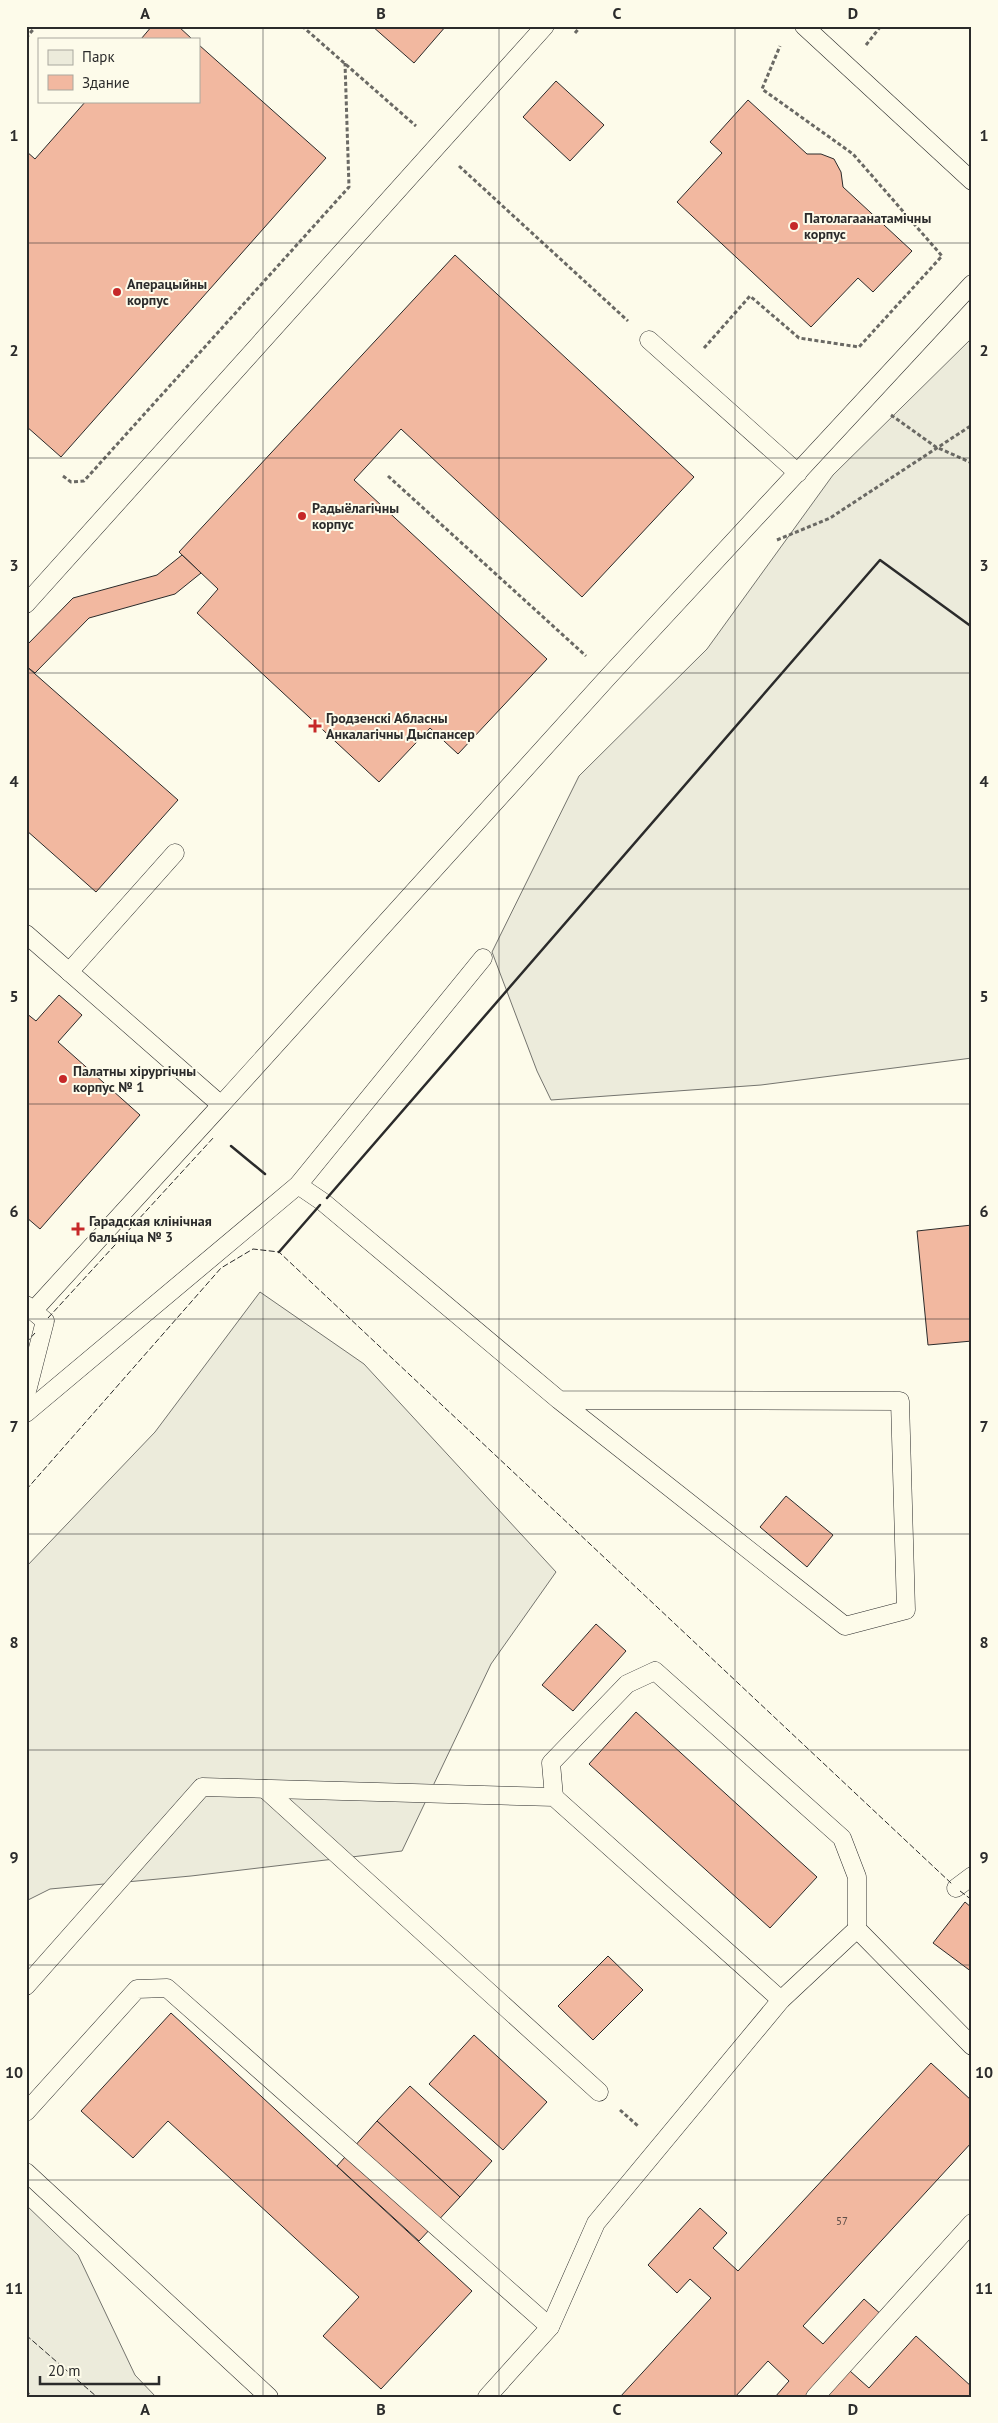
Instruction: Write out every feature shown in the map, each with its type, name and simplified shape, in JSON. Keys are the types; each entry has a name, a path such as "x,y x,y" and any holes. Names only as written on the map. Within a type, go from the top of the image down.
{"lane":[{"path":"26,604 545,26"},
{"path":"804,26 972,181"},
{"path":"26,1395 45,1321 30,1308 220,1105 608,677 972,284"},
{"path":"648,340 798,473"},
{"path":"69,972 175,853"},
{"path":"26,934 220,1105"},
{"path":"26,1413 298,1185 483,958"},
{"path":"298,1185 323,1202 559,1400 845,1626 906,1610 900,1401 559,1400"},
{"path":"554,1797 551,1763 626,1684 655,1671 842,1838 857,1877 857,1929 972,2046"},
{"path":"26,1986 202,1787 554,1797 781,2000"},
{"path":"265,1789 599,2092"},
{"path":"956,1888 972,1876"},
{"path":"487,2397 550,2327 596,2223 781,2000 857,1929"},
{"path":"26,2112 137,1989 167,1988 550,2327"},
{"path":"26,2172 269,2397"},
{"path":"815,2397 972,2223"}],"path":[{"path":"26,38 36,26"},
{"path":"302,26 438,145 648,340"},
{"path":"683,371 750,296 799,338 859,347 942,256 853,154 762,90 781,48 779,40"},
{"path":"63,476 71,482 84,481 349,187 345,63"},
{"path":"866,397 936,447 972,463"},
{"path":"776,540 830,518 972,425"},
{"path":"388,476 608,677"},
{"path":"599,2092 660,2145"},
{"path":"26,2392 32,2397"}],"green space":[{"path":"972,338 972,1058 761,1085 551,1100 537,1071 492,952 579,776 707,649 833,475"},
{"path":"260,1292 364,1364 556,1572 491,1664 402,1851 191,1876 50,1889 26,1901 26,1567 155,1432"},
{"path":"26,2205 78,2255 135,2375 156,2397 26,2397"}],"building":[{"path":"152,26 178,26 191,38 142,38"},
{"path":"372,26 446,26 414,63"},
{"name":"Аперацыйны корпус","path":"200,46 326,158 61,457 26,426 26,151 35,159 85,102 200,102"},
{"path":"556,81 604,125 570,161 523,117"},
{"name":"Патолагаанатамічны корпус","path":"748,100 807,154 821,154 834,159 841,172 843,187 912,251 873,292 858,278 811,327 677,202 722,153 710,142"},
{"name":"Радыёлагічны корпус","path":"455,255 694,477 582,597 401,429 354,480 547,659 458,754 430,728 379,782 197,613 218,589 179,552"},
{"path":"182,555 201,573 175,594 89,618 35,673 26,666 26,646 73,598 157,575"},
{"path":"26,666 178,800 96,892 26,830"},
{"name":"Палатны хірургічны корпус № 1","path":"59,995 82,1015 58,1042 140,1115 40,1229 26,1217 26,1013 36,1021"},
{"path":"972,1225 972,1341 928,1345 917,1231"},
{"path":"786,1496 833,1535 807,1567 760,1527"},
{"path":"596,1624 626,1651 573,1711 542,1685"},
{"path":"636,1712 817,1877 770,1928 589,1764"},
{"path":"965,1902 972,1908 972,1972 933,1943"},
{"path":"608,1956 643,1990 593,2040 558,2006"},
{"path":"171,2013 472,2291 381,2389 323,2336 359,2297 168,2121 133,2158 81,2111"},
{"path":"474,2035 547,2102 503,2150 429,2084"},
{"path":"931,2063 972,2101 972,2142 803,2326 823,2344 864,2299 883,2316 841,2363 869,2388 916,2336 972,2387 972,2397 775,2397 789,2381 768,2361 735,2397 620,2397 711,2298 690,2279 677,2293 648,2265 700,2208 727,2233 713,2248 738,2271"},
{"path":"410,2086 492,2161 460,2197 377,2121"},
{"path":"377,2121 460,2197 419,2241 337,2166"}],"fence":[{"path":"48,1318 214,1137"},
{"path":"26,1490 221,1268 253,1249 279,1252 952,1884"},
{"path":"26,1343 35,1333"},
{"path":"960,1891 972,1900"},
{"path":"26,2335 97,2397"}],"wall":[{"path":"327,1198 880,560 972,627"},
{"path":"231,1146 265,1174"},
{"path":"279,1252 320,1205"}],"place":[{"name":"Патолагаанатамічны корпус","path":"794,226"},
{"name":"Аперацыйны корпус","path":"117,292"},
{"name":"Радыёлагічны корпус","path":"302,516"},
{"name":"Гродзенскі Абласны Анкалагічны Дыспансер","path":"315,726"},
{"name":"Палатны хірургічны корпус № 1","path":"63,1079"},
{"name":"Гарадская клінічная бальніца № 3","path":"78,1229"}]}
